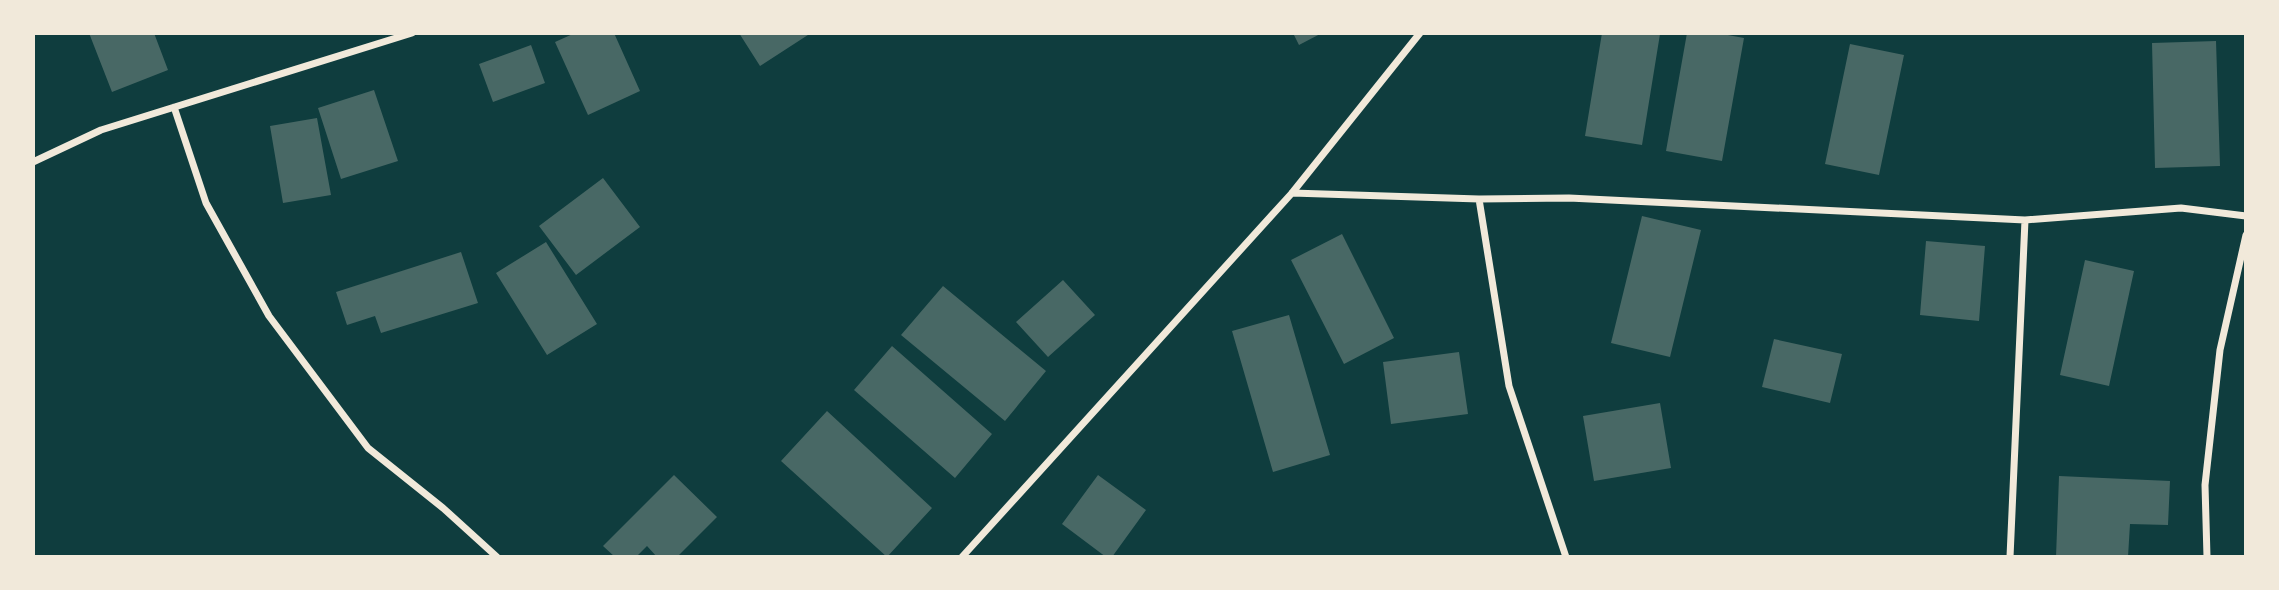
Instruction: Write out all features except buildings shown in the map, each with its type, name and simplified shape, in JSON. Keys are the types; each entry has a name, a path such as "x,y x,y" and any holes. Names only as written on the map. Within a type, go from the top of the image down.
{"street":[{"path":"33,162 101,130 412,33"},
{"path":"962,557 1292,194 1420,33"},
{"path":"174,107 206,203 269,316 368,449 443,508 497,557"},
{"path":"1292,194 1479,199 1569,198 2025,220 2181,208 2246,216"},
{"path":"1479,199 1509,386 1566,557"},
{"path":"2010,557 2025,220"},
{"path":"2207,557 2205,485 2220,349 2246,235"}]}
